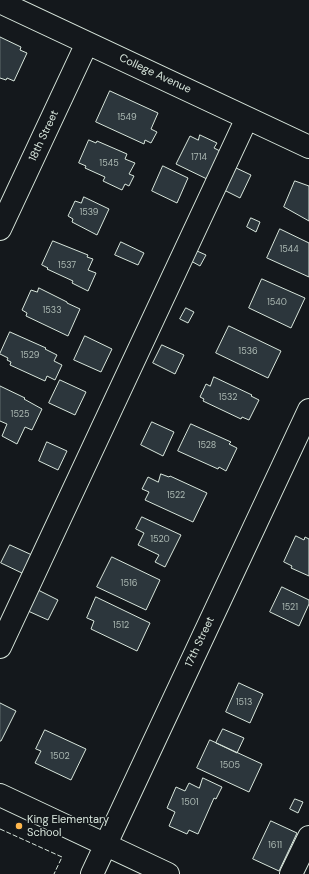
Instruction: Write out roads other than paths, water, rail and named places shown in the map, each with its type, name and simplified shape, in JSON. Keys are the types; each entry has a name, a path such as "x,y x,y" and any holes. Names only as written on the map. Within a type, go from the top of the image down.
{"street":[{"name":"College Avenue","path":"0,2 309,147"},
{"name":"18th Street","path":"0,229 87,43"},
{"path":"0,647 247,118"},
{"name":"17th Street","path":"92,874 309,410"},
{"path":"0,795 168,874"},
{"path":"291,874 309,837"}],"place":[{"name":"King Elementary School","path":"19,826"}]}
